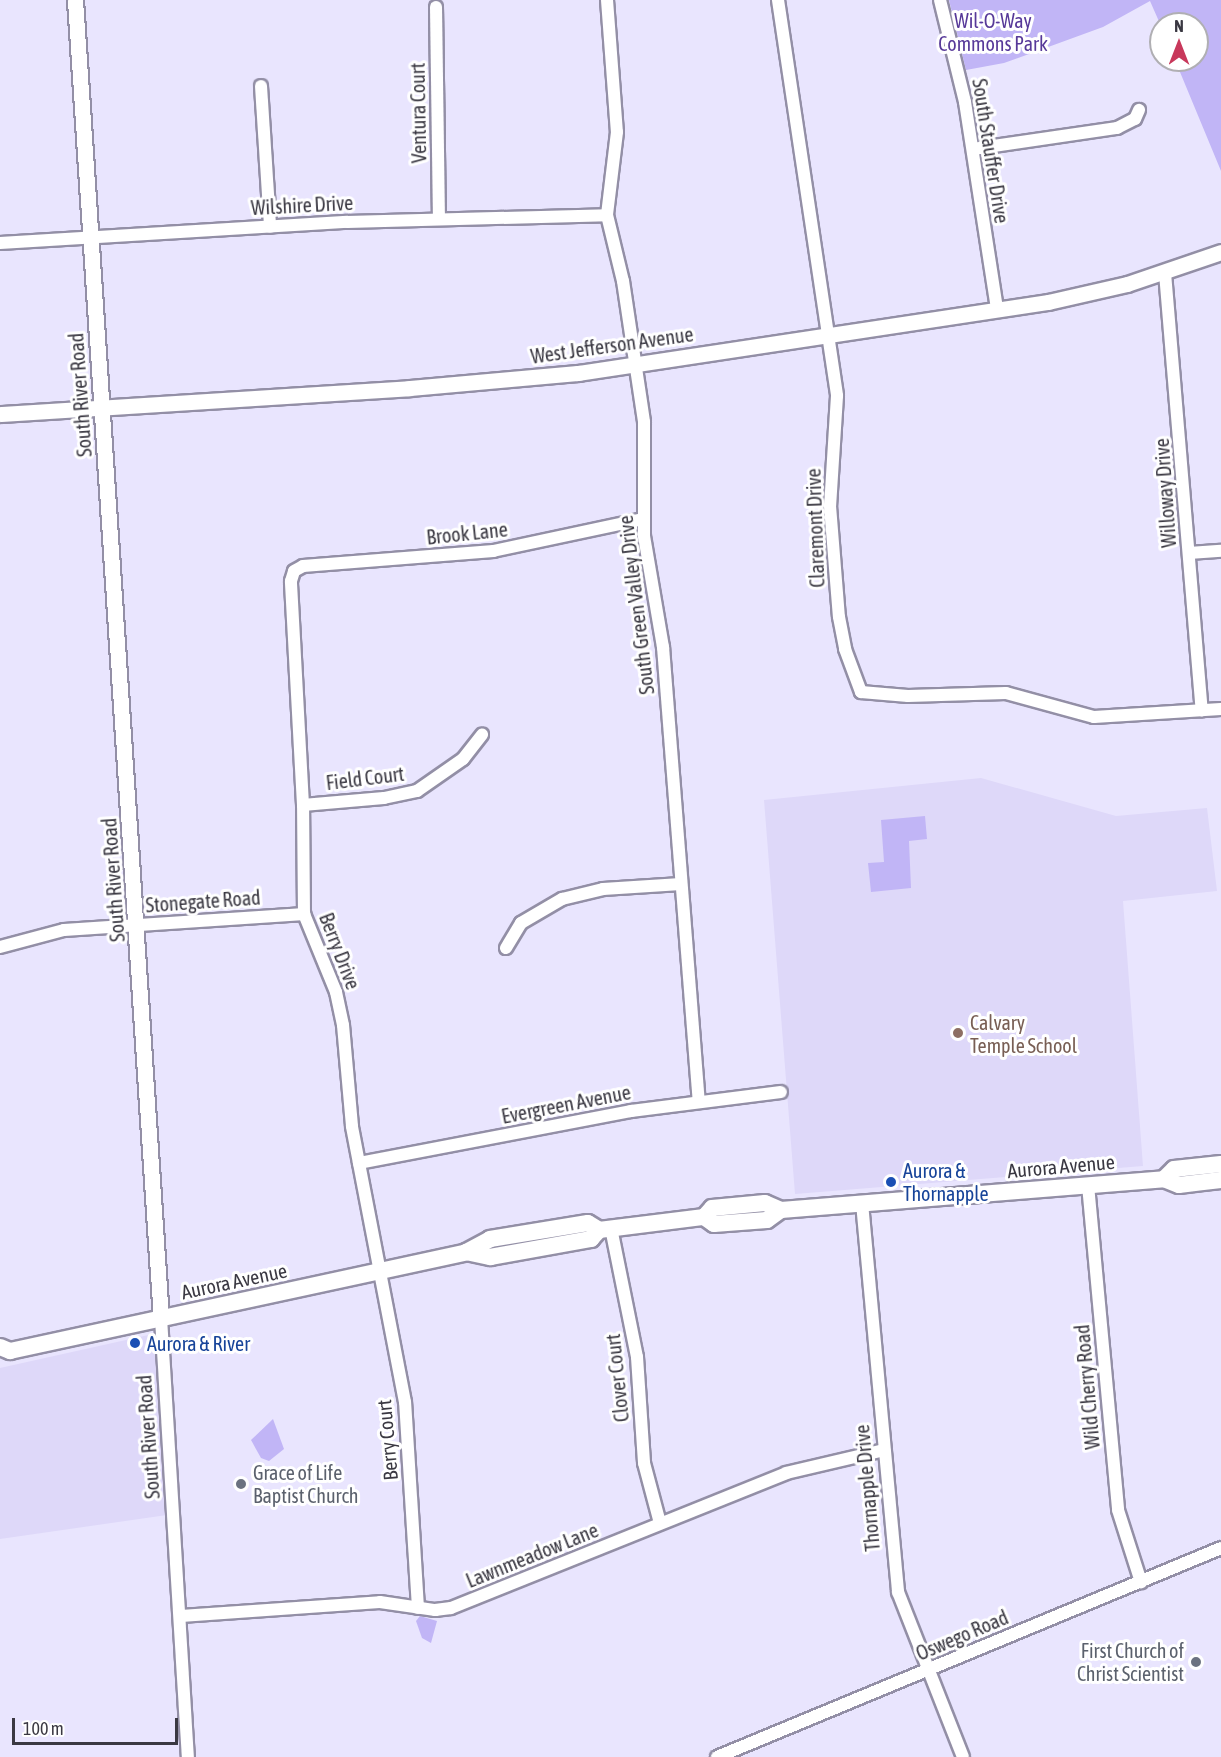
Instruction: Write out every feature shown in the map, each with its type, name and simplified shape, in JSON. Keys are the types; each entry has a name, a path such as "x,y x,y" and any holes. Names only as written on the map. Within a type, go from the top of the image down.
{"main road":[{"name":"Aurora Avenue","path":"1164,1179 1174,1169 1221,1164"},
{"name":"Aurora Avenue","path":"3,1353 466,1252 490,1257 591,1239 605,1229 704,1217 712,1208 765,1203 781,1210 1164,1179 1179,1185 1221,1180"}],"street":[{"name":"South River Road","path":"75,0 137,925 188,1757"},
{"name":"South Green Valley Drive","path":"607,0 617,132 607,215 636,363 645,443 643,519 663,647 699,1101"},
{"name":"Claremont Drive","path":"778,0 837,406 830,506 838,617 845,649 861,692 908,696 1006,693 1094,717 1221,709"},
{"name":"South Stauffer Drive","path":"940,0 973,149 997,309"},
{"name":"Ventura Court","path":"436,7 439,219"},
{"path":"261,86 270,227"},
{"path":"973,149 1117,128 1135,119 1139,110"},
{"name":"Wilshire Drive","path":"0,243 439,219 607,215"},
{"name":"West Jefferson Avenue","path":"0,414 507,381 1087,294 1165,273 1221,252"},
{"name":"Willoway Drive","path":"1165,273 1202,710"},
{"name":"Brook Lane","path":"294,571 311,565 493,551 643,519"},
{"path":"1189,553 1221,551"},
{"name":"Berry Drive","path":"294,571 290,594 303,805 304,914 340,1007 359,1163 379,1271"},
{"name":"Field Court","path":"303,805 384,798 417,790 463,759 482,735"},
{"path":"506,948 521,923 562,899 603,889 681,884"},
{"name":"Stonegate Road","path":"0,947 40,933 304,914"},
{"name":"Evergreen Avenue","path":"359,1163 699,1101 781,1092"},
{"name":"Wild Cherry Road","path":"1088,1185 1118,1510 1141,1582"},
{"name":"Thornapple Drive","path":"862,1203 898,1592 927,1671 963,1757"},
{"name":"Clover Court","path":"605,1229 637,1357 644,1463 660,1523"},
{"name":"Berry Court","path":"379,1271 405,1402 418,1608"},
{"name":"Lawnmeadow Lane","path":"181,1616 380,1602 418,1608 451,1608 786,1473 884,1450"},
{"name":"Oswego Road","path":"717,1757 1221,1548"}],"shaded area":[{"name":"Calvary Temple School","path":"981,778 1116,816 1207,808 1217,891 1123,901 1143,1166 795,1194 764,800"},
{"path":"162,1332 174,1514 0,1539 0,1368"}],"green space":[{"name":"Wil-O-Way Commons Park","path":"949,0 1221,0 1221,171 1180,72 1209,72 1209,12 1155,12 1150,1 1103,27 1004,63 966,70"},
{"path":"925,816 927,839 909,841 911,888 871,892 868,863 884,862 881,820"},
{"path":"273,1419 284,1449 269,1461 261,1458 251,1440"},
{"path":"420,1616 437,1621 431,1643 422,1638 416,1621"}],"place":[{"name":"Calvary Temple School","path":"958,1033"},
{"name":"Aurora & Thornapple","path":"891,1182"},
{"name":"Aurora & River","path":"135,1343"},
{"name":"Grace of Life Baptist Church","path":"241,1484"},
{"name":"First Church of Christ Scientist","path":"1196,1662"}]}
